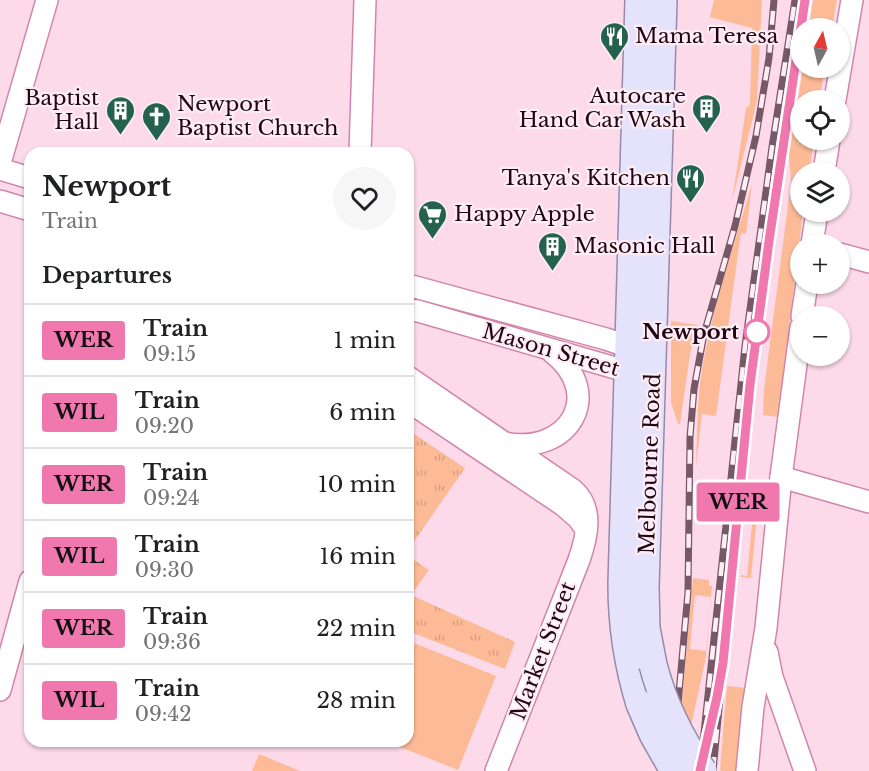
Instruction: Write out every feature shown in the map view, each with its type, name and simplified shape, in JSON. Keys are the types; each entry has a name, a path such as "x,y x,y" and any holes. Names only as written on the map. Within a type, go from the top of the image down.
{"main road":[{"name":"Melbourne Road","path":"639,0 637,361 646,628 662,696 673,721 703,771"},
{"name":"Melbourne Road","path":"663,0 622,604 633,682 653,734 674,771"}],"street":[{"path":"0,163 47,0"},
{"path":"360,147 365,0"},
{"path":"838,90 852,0"},
{"path":"0,169 24,176"},
{"path":"0,201 24,208"},
{"path":"850,257 869,262"},
{"name":"Mason Street","path":"414,287 637,361"},
{"name":"Mason Street","path":"414,311 549,349 637,361"},
{"path":"504,443 529,446 547,442 562,433 573,418 577,394 573,377 563,362 549,349"},
{"path":"747,771 796,366"},
{"name":"Market Street","path":"414,380 579,496 585,506 586,529 579,560 496,771"},
{"path":"414,405 563,505 578,518 586,529"},
{"path":"781,477 869,502"},
{"path":"0,690 24,603"},
{"path":"766,628 769,669 805,771"},
{"path":"750,736 762,724 771,721 780,724 790,732"}],"green space":[{"path":"714,0 762,0 757,101 732,201 746,108 750,105 752,28 710,17"},
{"path":"813,0 837,0 834,18 810,18"},
{"path":"801,78 823,78 821,90 799,90"},
{"path":"790,149 812,150 811,162 790,162 790,168 789,155"},
{"path":"752,184 746,234 741,233 716,416 702,414 696,467 699,394 709,333"},
{"path":"790,190 790,222 802,222 800,234 790,234 790,294 793,294 778,417 763,415 764,389"},
{"path":"671,321 698,325 690,354 680,424 678,424 671,402"},
{"path":"414,434 465,468 414,541"},
{"path":"753,513 757,516 751,578 741,577 741,575 747,576"},
{"path":"414,560 429,570 414,591"},
{"path":"693,578 709,580 709,586 712,586 706,657 691,726 681,711","holes":["695,595 711,597 706,651 690,649"]},
{"path":"414,596 515,642 505,669 414,633"},
{"path":"414,643 496,676 458,770 400,747 414,747"},
{"path":"727,686 746,688 741,771 721,771 720,769"},
{"path":"259,754 300,771 252,771"}],"railway":[{"path":"672,771 688,592 690,437 694,389 704,334 735,226 756,136 769,58 774,0"},
{"path":"700,771 745,346 795,0"},
{"path":"713,771 750,385 805,0"},
{"path":"689,771 696,739"}],"train":[{"name":"WER","path":"700,771 723,663 750,385 805,0"}],"place":[{"name":"Mama Teresa","path":"614,62"},
{"name":"Autocare Hand Car Wash","path":"707,134"},
{"name":"Baptist Hall","path":"120,136"},
{"name":"Newport Baptist Church","path":"156,142"},
{"name":"Tanya's Kitchen","path":"691,204"},
{"name":"Happy Apple","path":"433,240"},
{"name":"Masonic Hall","path":"553,272"},
{"name":"Newport","path":"757,332"}]}
